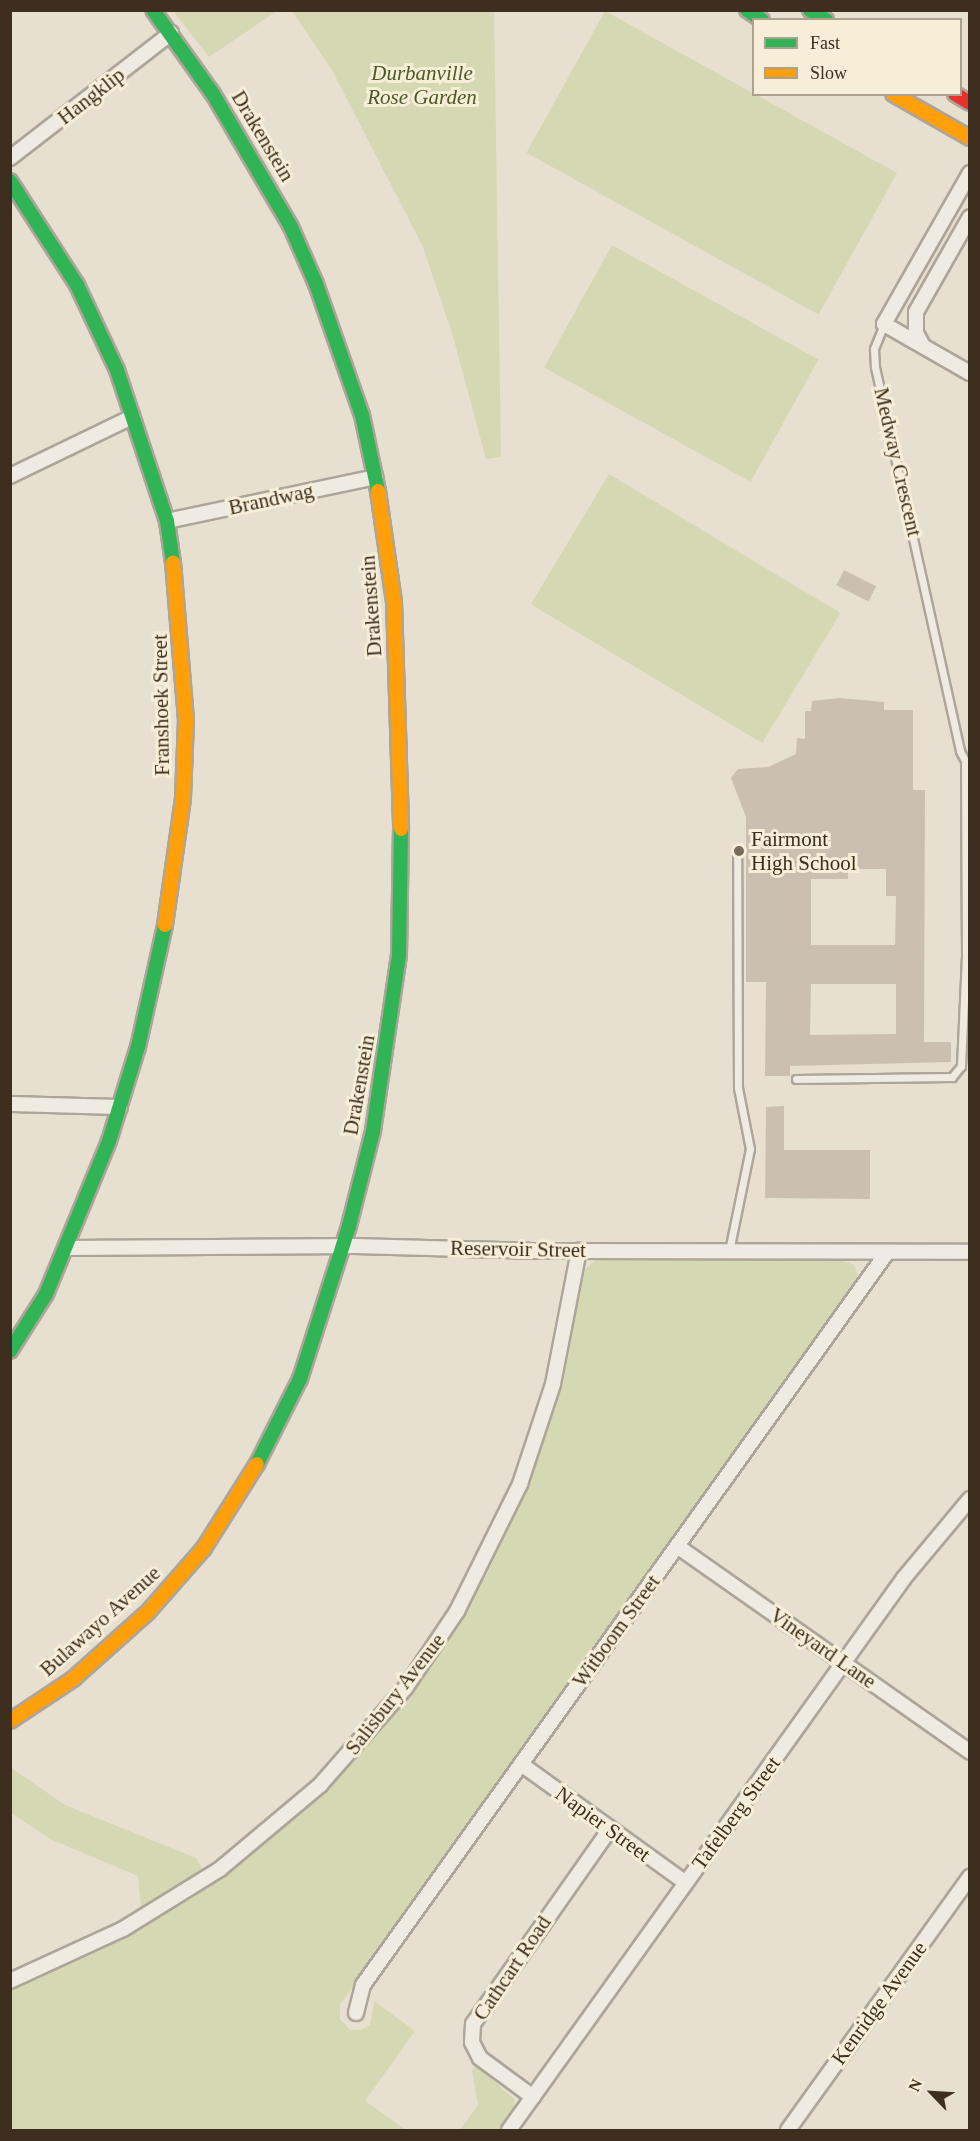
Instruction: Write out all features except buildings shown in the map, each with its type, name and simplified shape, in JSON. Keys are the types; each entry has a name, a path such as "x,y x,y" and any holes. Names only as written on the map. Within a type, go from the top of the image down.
{"street":[{"name":"Drakenstein","path":"153,10 171,33 254,158 291,227 342,351 362,415 375,477 394,602 401,849 399,955 373,1131 340,1248"},
{"path":"810,10 823,18"},
{"name":"Hangklip","path":"10,158 171,33"},
{"path":"896,96 969,138"},
{"name":"Medway Crescent","path":"884,324 969,173"},
{"name":"Franshoek Street","path":"10,181 77,285 117,370 167,521 182,638 183,798 162,944 120,1107 67,1248 46,1293 10,1351"},
{"path":"923,346 916,333 916,312 969,217"},
{"path":"884,324 969,373"},
{"path":"10,476 132,417"},
{"name":"Brandwag","path":"167,521 375,477"},
{"path":"10,1104 120,1107"},
{"name":"Reservoir Street","path":"67,1248 340,1248 886,1254 969,1252"},
{"name":"Bulawayo Avenue","path":"10,1721 73,1679 148,1612 229,1513 268,1448 300,1379 340,1248"},
{"name":"Salisbury Avenue","path":"10,1981 123,1929 220,1869 320,1785 399,1695 457,1611 520,1484 553,1384 579,1250"},
{"name":"Witboom Street","path":"356,2013 363,1985 886,1254"},
{"name":"Tafelberg Street","path":"509,2130 904,1578 969,1499"},
{"name":"Vineyard Lane","path":"677,1546 969,1752"},
{"name":"Napier Street","path":"521,1764 686,1883"},
{"name":"Cathcart Road","path":"533,2097 480,2058 472,2042 473,2024 610,1829"},
{"name":"Kenridge Avenue","path":"788,2130 969,1876"}],"lane":[{"name":"Medway Crescent","path":"796,1079 952,1077 961,1066 966,956 967,767 875,367 874,349 884,324"},
{"path":"729,1251 750,1149 738,1088 737,852"}],"green space":[{"path":"173,11 277,11 209,57"},
{"name":"Durbanville Rose Garden","path":"292,11 494,11 501,457 486,459 452,333 423,247 333,72"},
{"path":"605,11 752,92 752,96 758,96 897,173 819,315 526,153"},
{"path":"612,245 818,359 751,482 544,367"},
{"path":"609,474 840,613 762,743 531,604"},
{"path":"598,1258 841,1260 854,1265 858,1275 854,1286 340,2005 340,2019 350,2030 361,2030 370,2025 374,2001 415,2031 365,2101 406,2130 11,2130 10,1989 142,1928 245,1860 336,1779 396,1711 435,1659 486,1576 523,1498 559,1391 584,1270"},
{"path":"10,1767 65,1805 196,1858 203,1870 141,1908 138,1876 50,1839 11,1813"},
{"path":"476,2065 514,2099 514,2109 499,2130 460,2130 478,2105 472,2070"}],"traffic: fast":[{"path":"153,10 213,94 291,227 316,284 362,415 378,491"},
{"path":"747,10 759,18"},
{"path":"810,10 823,18"},
{"path":"10,181 77,285 117,370 167,521 173,563"},
{"path":"257,1464 300,1379 349,1226 373,1131 399,955 401,829"},
{"path":"10,1351 46,1294 109,1141 138,1047 165,925"}],"traffic: slow":[{"path":"896,96 970,138"},
{"path":"378,491 394,602 401,829"},
{"path":"165,925 183,798 186,720 173,563"},
{"path":"10,1721 73,1679 148,1612 204,1548 257,1464"}],"traffic: jam":[{"path":"958,96 970,103"}],"place":[{"name":"Fairmont High School","path":"739,851"}]}
